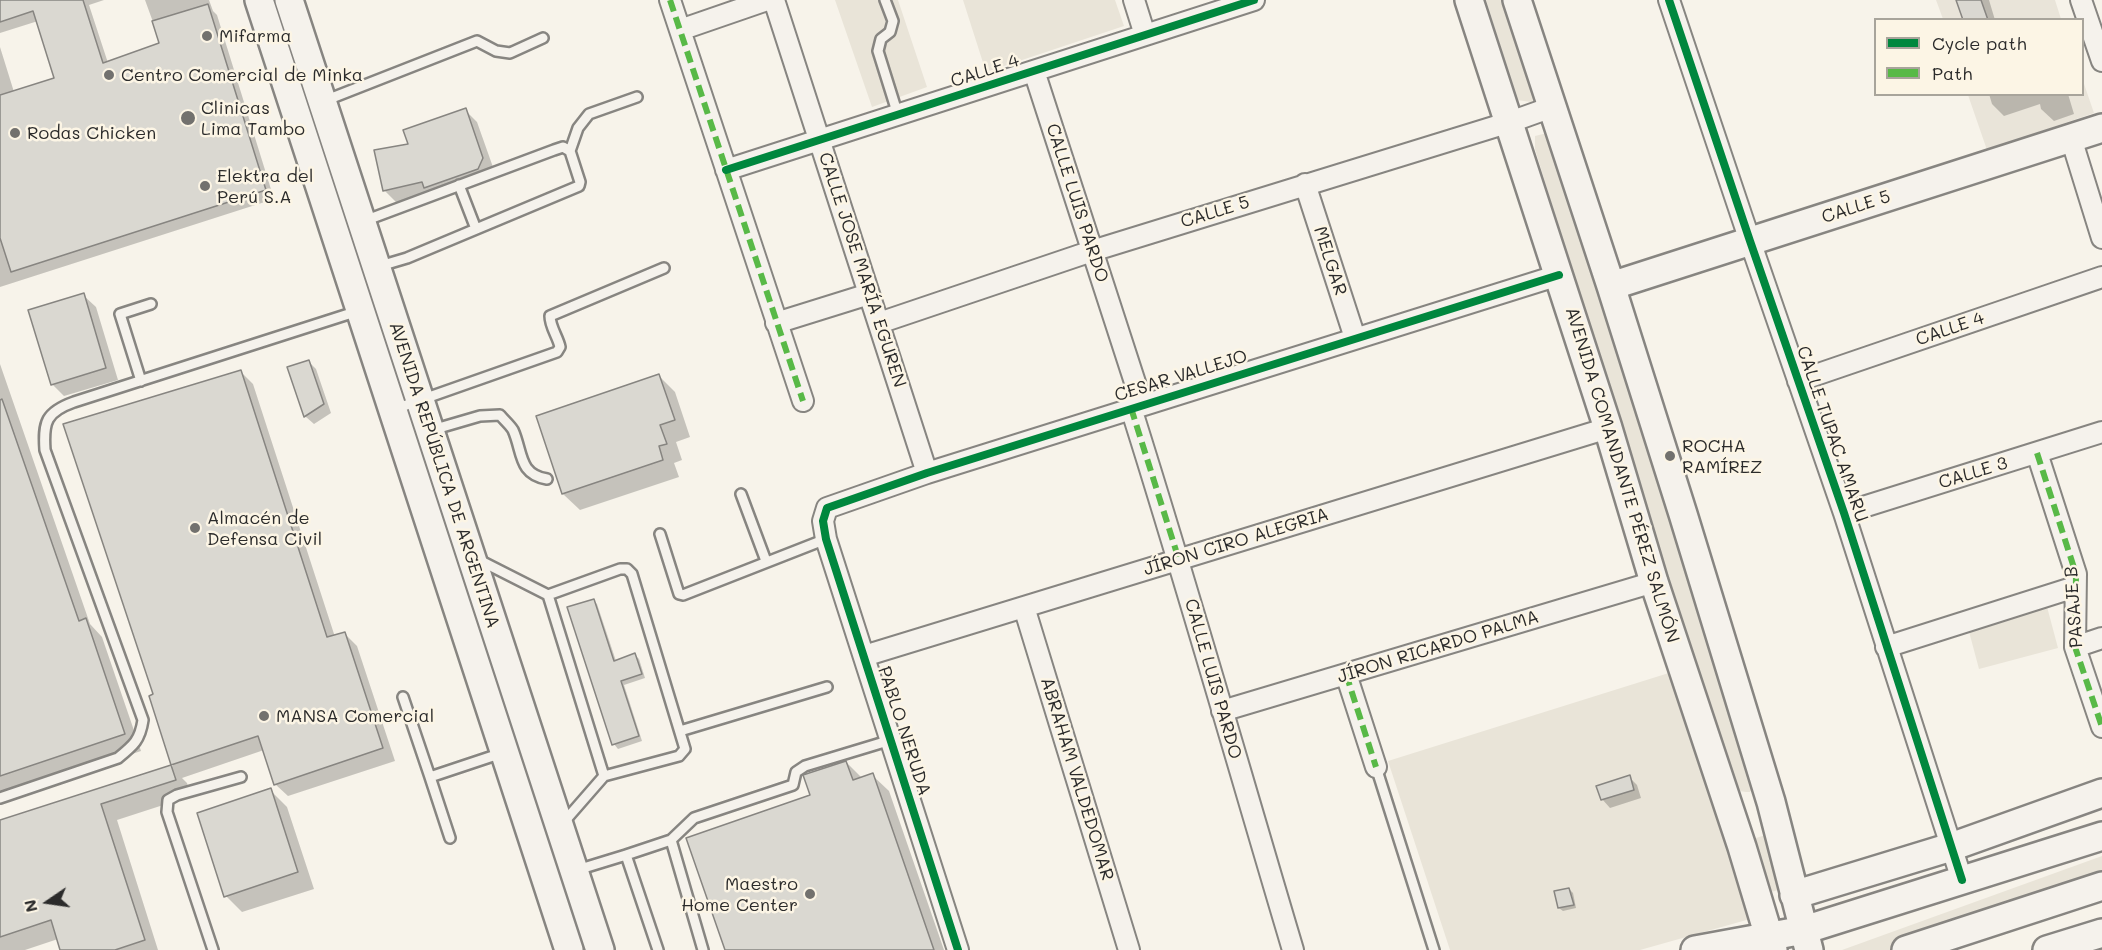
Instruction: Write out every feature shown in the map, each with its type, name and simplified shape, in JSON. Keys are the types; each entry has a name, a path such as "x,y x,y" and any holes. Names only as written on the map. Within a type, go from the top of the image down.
{"main road":[{"name":"AVENIDA REPÚBLICA DE ARGENTINA","path":"259,0 569,950"},
{"name":"AVENIDA REPÚBLICA DE ARGENTINA","path":"289,0 600,950"},
{"name":"AVENIDA COMANDANTE PÉREZ SALMÓN","path":"1469,0 1608,428 1654,582 1771,943"},
{"path":"1518,0 1611,286 1771,802 1806,940"},
{"name":"CALLE 5","path":"1611,286 2102,128"},
{"path":"1794,895 1951,847 2102,793"},
{"path":"1730,813 1741,819 1754,819 1765,813 1771,802"},
{"path":"1695,950 1806,940 1962,880 2102,836"},
{"path":"1906,950 2102,886"},
{"path":"2047,950 2102,933"}],"street":[{"path":"670,0 803,401"},
{"path":"680,30 767,0"},
{"name":"CALLE JOSE MARÍA EGUREN","path":"774,0 927,472"},
{"path":"1134,0 1145,35"},
{"name":"CALLE 4","path":"726,170 1254,0"},
{"name":"CALLE TUPAC AMARU","path":"1669,0 1844,513 1962,880"},
{"path":"2081,0 2102,61"},
{"name":"CALLE LUIS PARDO","path":"1034,71 1092,250 1222,711 1293,950"},
{"name":"CALLE 5","path":"879,323 1092,250 1510,122 1552,107"},
{"path":"2071,138 2102,238"},
{"name":"MELGAR","path":"1305,184 1355,338"},
{"name":"CESAR VALLEJO","path":"824,530 827,508 927,472 1559,275"},
{"name":"CALLE 4","path":"1798,381 2102,278"},
{"path":"776,323 869,294"},
{"name":"JÍRON CIRO ALEGRIA","path":"864,656 1608,428"},
{"name":"CALLE 3","path":"1844,513 2102,432"},
{"name":"PASAJE B","path":"2037,453 2076,574 2075,647 2102,727"},
{"name":"PABLO NERUDA","path":"824,530 958,950"},
{"name":"JÍRON RICARDO PALMA","path":"1222,711 1654,582"},
{"path":"1886,647 2076,587"},
{"name":"ABRAHAM VALDEDOMAR","path":"1024,608 1129,950"},
{"path":"2075,647 2102,638"},
{"path":"1346,674 1376,767"}],"lane":[{"path":"885,0 892,21 890,32 882,39 878,51 898,115"},
{"path":"322,102 477,41 496,51 510,53 543,38"},
{"path":"376,267 407,258 579,186 580,182 570,151 578,128 589,114 637,97"},
{"path":"361,222 554,150 563,147 570,151"},
{"path":"459,185 476,230"},
{"path":"393,410 557,352 560,347 550,316 664,268"},
{"path":"141,381 120,314 151,304"},
{"path":"0,798 118,758 141,736 143,720 138,702 45,450 44,430 48,417 59,407 360,310"},
{"path":"430,431 480,416 500,416 512,428 525,467 535,477 547,479"},
{"path":"741,494 766,561"},
{"path":"660,534 679,594 688,594 766,561 824,530"},
{"path":"471,556 548,595 604,776"},
{"path":"548,595 620,569 627,569 632,574 685,748 679,756 604,776 560,827"},
{"path":"680,731 827,687"},
{"path":"403,697 450,838"},
{"path":"574,871 671,840 694,818 793,785 796,772 805,766 891,740"},
{"path":"430,777 505,752"},
{"path":"1376,767 1434,950"},
{"path":"213,950 167,812 168,800 177,795 241,777"},
{"path":"671,840 703,950"},
{"path":"627,855 658,950"}],"shaded area":[{"path":"835,0 898,0 927,87 872,107"},
{"path":"963,0 1115,0 1124,26 986,72"},
{"path":"1486,0 1513,0 1544,91 1531,102 1517,100"},
{"path":"1936,0 2055,0 2061,18 1943,18"},
{"path":"2084,84 2094,113 1987,150 1968,96 2084,96"},
{"path":"1551,132 1755,785 1750,792 1736,790 1726,781 1535,149 1535,136"},
{"path":"2046,603 2058,648 1979,669 1967,624"},
{"path":"1672,672 1750,919 1640,950 1450,950 1388,761"},
{"path":"1778,831 1789,887 1771,892 1753,839"},
{"path":"2102,856 2102,883 1909,950 1842,950"}],"building":[{"path":"0,0 83,0 103,63 159,43 152,21 208,4 266,190 11,272 0,238 0,95 54,78 33,11 0,22"},
{"path":"1956,0 1981,0 1987,18 1962,18"},
{"path":"466,108 483,158 478,169 424,188 422,182 383,191 374,150 408,144 403,130"},
{"path":"84,293 106,368 51,385 28,310"},
{"path":"309,360 324,404 304,417 287,367"},
{"name":"Almacén de Defensa Civil","path":"241,370 327,637 345,632 383,748 274,785 258,736 171,765 149,696 153,694 63,424"},
{"path":"659,374 675,420 660,425 667,444 659,446 663,460 562,494 536,416"},
{"path":"2,399 79,621 86,618 125,734 0,776 0,400"},
{"path":"594,599 614,661 635,653 642,674 621,681 639,736 612,745 567,607"},
{"name":"Maestro Home Center","path":"846,761 853,780 873,773 934,950 725,950 686,838 810,795 803,775"},
{"path":"171,765 176,780 101,804 145,940 115,950 60,950 51,920 0,937 0,820"},
{"path":"1630,775 1634,790 1601,800 1596,786"},
{"path":"271,788 298,872 224,897 197,813"},
{"path":"1569,888 1574,905 1558,908 1554,891"}],"marked path":[{"path":"670,0 803,401"},
{"path":"1131,408 1179,560"},
{"path":"2037,453 2076,574 2075,647 2102,727"},
{"path":"1346,674 1376,767"}],"cycle path":[{"path":"726,170 1254,0"},
{"path":"1669,0 1844,513 1962,880"},
{"path":"958,950 826,539 823,521 827,508 927,473 1559,275"}],"place":[{"name":"Mifarma","path":"207,36"},
{"name":"Centro Comercial de Minka","path":"109,75"},
{"name":"Clinicas Lima Tambo","path":"188,118"},
{"name":"Rodas Chicken","path":"15,133"},
{"name":"Elektra del Perú S.A","path":"205,186"},
{"name":"ROCHA RAMÍREZ","path":"1670,456"},
{"name":"Almacén de Defensa Civil","path":"195,528"},
{"name":"MANSA Comercial","path":"264,716"},
{"name":"Maestro Home Center","path":"810,894"}]}
